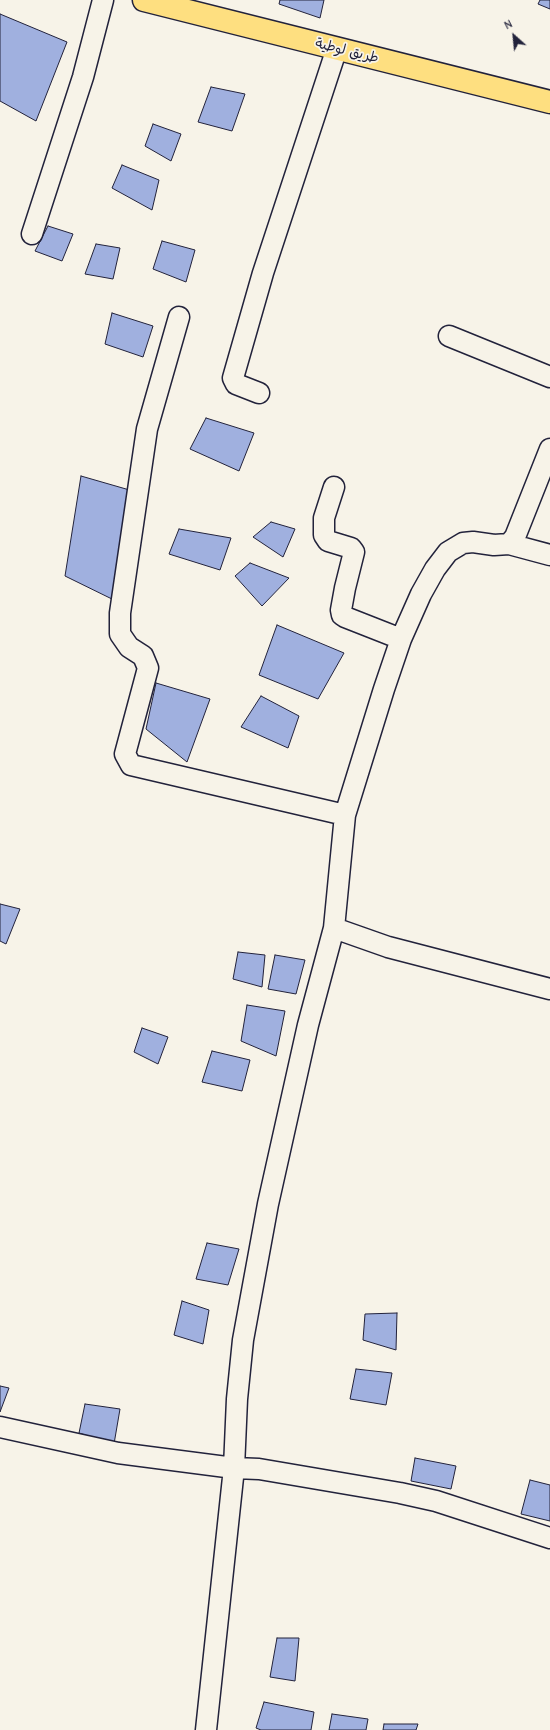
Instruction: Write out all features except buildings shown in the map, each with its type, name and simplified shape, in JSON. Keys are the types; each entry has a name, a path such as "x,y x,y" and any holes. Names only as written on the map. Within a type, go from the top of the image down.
{"main road":[{"name":"طريق لوطية","path":"144,0 550,102"}],"street":[{"path":"32,234 83,77 103,0"},
{"path":"258,393 236,384 233,378 263,273 337,48"},
{"path":"179,317 147,429 120,613 120,634 129,647 143,656 148,668 125,754 131,765 345,815"},
{"path":"449,336 550,377"},
{"path":"509,544 515,537 550,449"},
{"path":"334,487 324,518 324,535 328,541 351,548 354,552 345,588 341,610 342,615 345,618 401,639"},
{"path":"206,1730 234,1468 237,1399 242,1348 268,1204 308,1025 334,928 345,815 401,639 421,594 435,569 448,552 468,542 494,545 509,544 550,555"},
{"path":"334,928 388,947 550,989"},
{"path":"0,1427 118,1453 234,1468 259,1469 429,1500 550,1538"}]}
